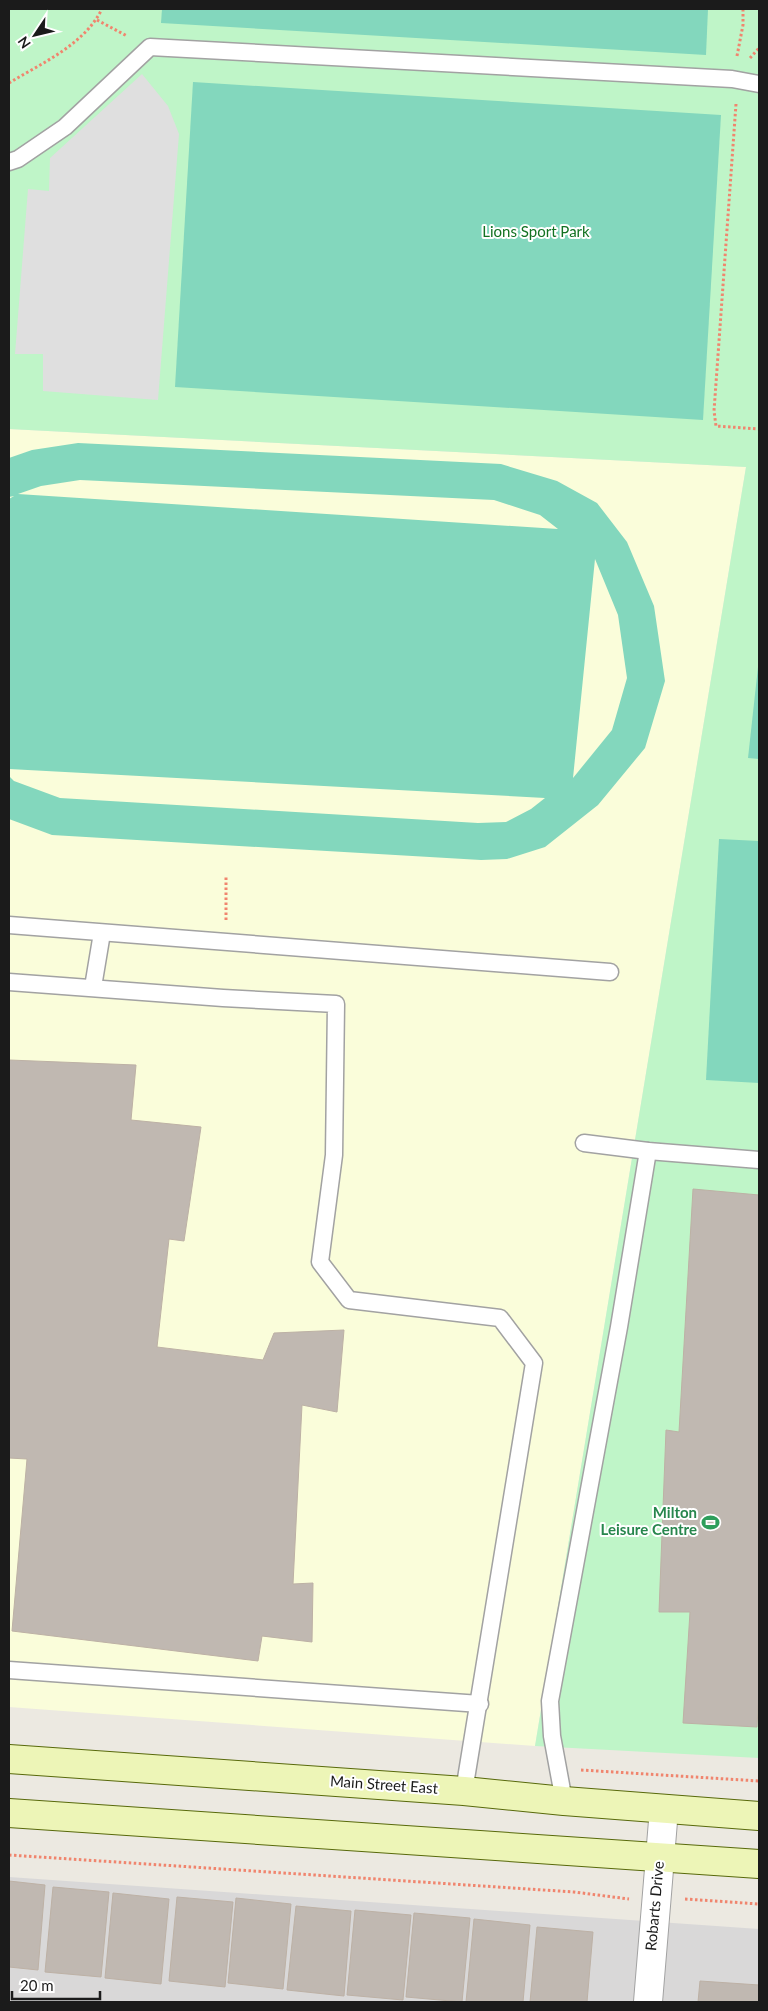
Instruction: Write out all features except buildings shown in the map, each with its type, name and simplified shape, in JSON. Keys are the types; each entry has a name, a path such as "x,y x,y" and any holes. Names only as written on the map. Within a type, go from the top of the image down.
{"main road":[{"name":"Main Street East","path":"9,1759 464,1791 564,1802 759,1816"},
{"path":"9,1813 759,1864"}],"street":[{"name":"Robarts Drive","path":"648,2002 664,1809"}],"lane":[{"path":"9,162 65,127 150,47 732,79 759,84"},
{"path":"9,925 235,941 610,972"},
{"path":"93,987 102,933"},
{"path":"9,982 223,998 336,1004 334,1155 320,1262 349,1300 500,1318 534,1363 480,1704 464,1791"},
{"path":"584,1143 648,1151 759,1160"},
{"path":"564,1802 552,1736 550,1701 620,1327 648,1151"},
{"path":"9,1670 480,1704"}],"path":[{"path":"9,83 66,49 96,20 102,9"},
{"path":"744,9 743,26 732,79 737,107 714,410 716,426 759,429"},
{"path":"96,20 150,47"},
{"path":"9,1855 564,1892 622,1900 656,1898 759,1904"}],"shaded area":[{"path":"142,74 168,106 179,134 158,400 43,391 43,354 15,354 28,189 49,191 50,158"},
{"path":"9,429 746,467 535,1746 9,1707"},
{"path":"9,1877 759,1929 759,2002 9,2002"}],"green space":[{"name":"Lions Sport Park","path":"9,9 759,9 759,1758 535,1746 746,467 9,429"},
{"path":"162,9 708,9 706,55 161,23"},
{"path":"193,82 721,115 703,420 175,387"},
{"path":"78,443 501,464 557,481 597,503 627,542 654,606 665,681 645,748 598,805 545,847 507,859 481,860 52,835 9,819 9,776 14,781 60,798 478,823 506,822 531,809 545,798 9,769 9,499 14,496 9,497 9,458 32,450","holes":["80,480 494,500 540,515 558,529 18,494 41,486","595,559 618,615 627,678 612,730 573,778"]},
{"path":"759,658 759,759 748,758"},
{"path":"719,839 759,841 759,1083 706,1080"}],"place":[{"name":"Milton Leisure Centre","path":"711,1522"}]}
